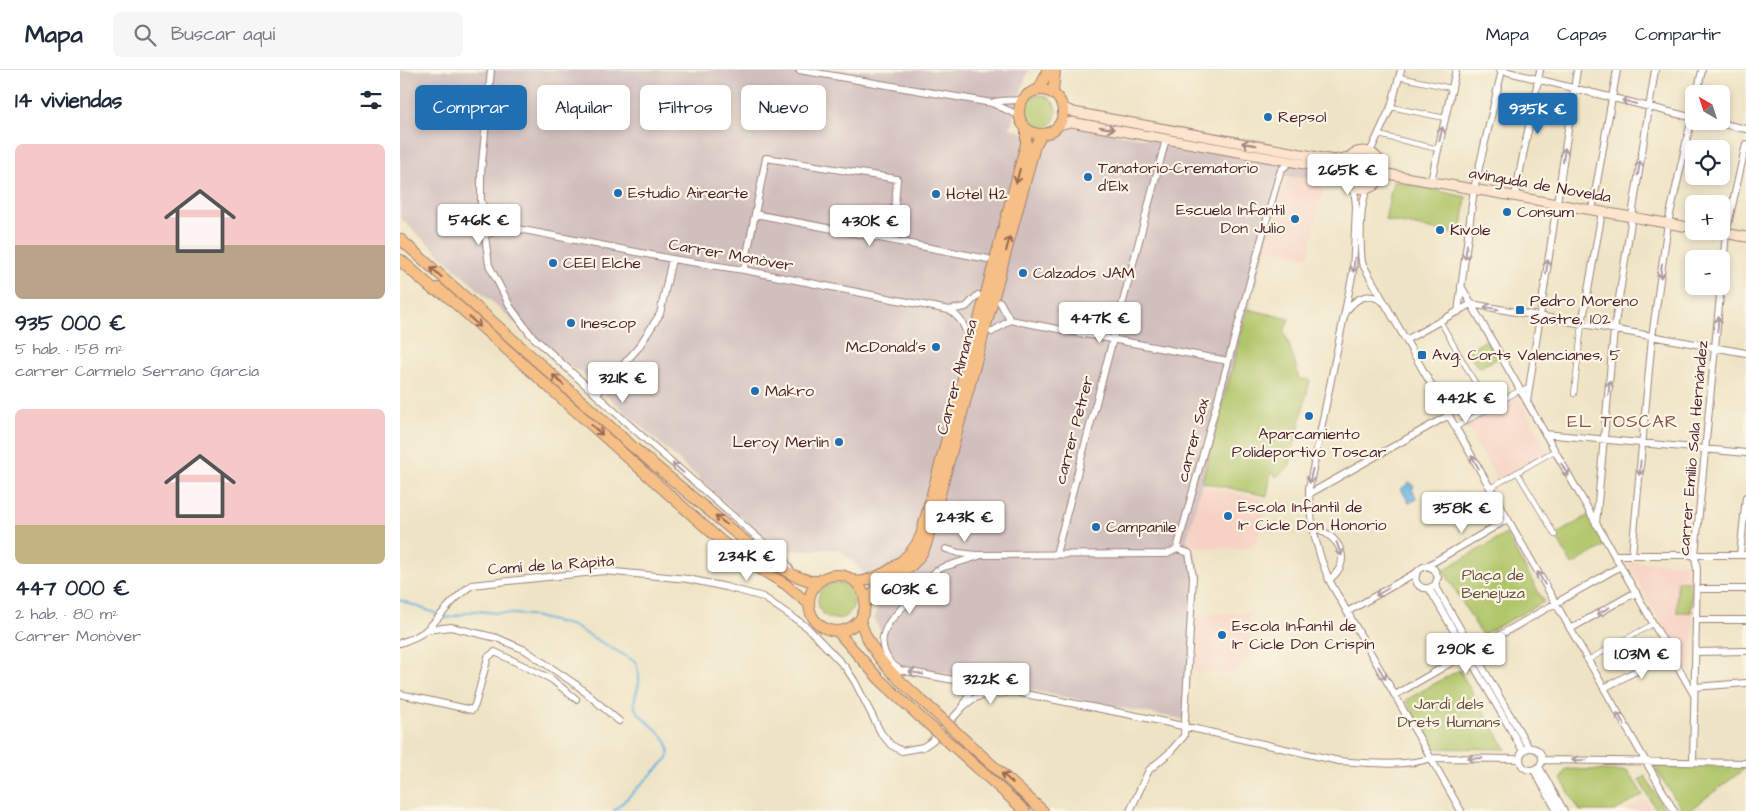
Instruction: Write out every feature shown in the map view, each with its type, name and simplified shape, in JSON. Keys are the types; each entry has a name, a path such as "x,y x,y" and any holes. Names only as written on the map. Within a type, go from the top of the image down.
{"highway":[{"path":"400,260 433,289 443,293"}],"main road":[{"path":"1038,90 1044,79 1053,71"},
{"path":"1053,71 1053,94"},
{"path":"1038,90 1053,94 1060,101 1062,107 1062,117 1059,124 1050,132 1042,134 1033,133 1026,129 1018,116 1019,107 1023,99 1029,93 1038,90"},
{"path":"1059,124 1071,122 1332,169 1347,178 1358,188 1368,188 1377,182 1382,173 1380,162 1370,152 1359,152 1350,157 1334,160 1073,112 1062,107"},
{"name":"Carrer Almansa","path":"855,582 879,575 897,564 911,553 919,540 1026,144 1026,129"},
{"name":"Carrer Almansa","path":"866,604 875,589 899,575 918,560 926,545 1035,146 1042,134"},
{"path":"1347,178 1346,164 1350,157"},
{"name":"avinguda de Novelda","path":"1382,173 1685,226"},
{"path":"1730,234 1746,237"},
{"path":"400,239 633,447 764,557 793,575 810,581 820,581 834,575 849,578 855,582 863,592 866,604 860,620 846,630 838,632 829,631 821,627 810,613 809,604 810,596 820,581"},
{"path":"400,254 720,540 755,566 785,584 809,604"},
{"path":"914,529 919,540"},
{"path":"860,620 868,641 880,661 1043,811"},
{"path":"838,632 879,679 1026,811"},
{"path":"868,641 888,661"}],"street":[{"path":"481,202 493,227 489,235 485,236 480,235 476,231 475,225 478,220 481,202 481,173 491,70"},
{"path":"799,70 992,103 1018,116"},
{"path":"1431,181 1456,70"},
{"path":"1458,312 1474,189 1501,70 1685,116"},
{"path":"1515,196 1540,70"},
{"path":"1527,402 1576,70"},
{"path":"1592,210 1617,70"},
{"path":"1596,524 1614,330 1655,70"},
{"path":"1699,85 1702,70"},
{"path":"1370,152 1392,107 1400,73 1451,88"},
{"path":"992,103 1023,99"},
{"path":"1392,107 1445,118"},
{"path":"1730,125 1746,129"},
{"path":"1632,555 1652,336 1668,223 1690,130"},
{"path":"1379,135 1438,149"},
{"name":"carrer Petrer","path":"1056,554 1166,138"},
{"name":"carrer Emilio Sala Hernández","path":"1730,215 1746,144"},
{"path":"744,270 766,158 897,179 895,206 865,235"},
{"name":"carrer Sax","path":"1177,549 1281,170 1290,162"},
{"path":"1347,178 1355,196 1354,267 1309,488 1309,514 1320,560 1329,580 1461,811"},
{"path":"1368,188 1364,198 1360,247 1362,263 1674,811"},
{"path":"1574,394 1582,324 1602,212"},
{"path":"755,214 988,259"},
{"path":"478,220 487,217"},
{"name":"Carrer Monòver","path":"493,227 508,228 672,259 744,270 949,310"},
{"path":"485,236 489,265 511,308 531,335 626,422 758,538 782,556 793,575"},
{"name":"carrer Emilio Sala Hernández","path":"1692,762 1697,589 1695,555 1725,240"},
{"path":"597,394 638,348 660,314 672,259"},
{"path":"1461,286 1695,696"},
{"path":"949,310 966,307 978,296"},
{"path":"1346,311 1354,301 1366,296 1379,299 1385,304"},
{"path":"1000,302 1010,320"},
{"path":"1406,340 1471,304 1746,353"},
{"path":"949,310 960,317 967,334"},
{"path":"992,332 1010,320 1228,361"},
{"path":"1440,321 1489,407"},
{"path":"1456,427 1520,390 1529,389"},
{"path":"1309,494 1449,415"},
{"path":"1545,434 1746,453"},
{"path":"1490,488 1554,451"},
{"path":"1517,472 1555,535"},
{"path":"1614,555 1743,555 1746,497"},
{"path":"1347,612 1508,519"},
{"path":"1313,527 1329,534 1339,547 1342,561 1334,576 1329,580"},
{"path":"946,549 960,554 982,555 1167,554 1177,549 1189,553 1193,577 1183,726 1184,736 1149,770 1130,811"},
{"path":"982,555 938,570 890,621 884,630 881,641 888,661 900,670 1015,692"},
{"path":"1417,572 1417,583 1421,587 1432,587 1438,580 1437,574 1432,568 1427,566"},
{"path":"1395,695 1621,566"},
{"name":"Camí de la Ràpita","path":"400,643 426,630 460,592 472,584 604,572 688,578 726,586 763,598 807,627 846,668 880,733 890,745 902,751 923,747 932,741 962,707 973,700 984,695 1015,692 1183,726 1339,761 1419,763 1431,758 1520,759"},
{"path":"1432,587 1526,750"},
{"path":"1697,589 1746,588"},
{"path":"1570,629 1636,592"},
{"path":"1696,620 1746,620"},
{"path":"1588,660 1653,624"},
{"path":"426,630 451,626 496,638 525,650 578,686 619,721"},
{"path":"1696,652 1746,651"},
{"path":"400,694 472,710 475,706 488,657 496,652 551,679 576,699"},
{"path":"1604,688 1670,653"},
{"path":"1686,681 1695,684 1746,683"},
{"path":"962,707 970,691 967,683"},
{"path":"1534,748 1539,751 1542,760 1536,768 1529,770 1523,767 1520,759 1526,750 1534,748"},
{"path":"1542,760 1746,764"},
{"path":"1536,768 1557,811"},
{"path":"1536,768 1564,811"}],"shaded area":[{"path":"400,70 1028,70 1010,128 1048,141 1073,127 1340,170 1338,180 1284,177 1187,539 1198,563 1185,720 899,665 874,619 882,591 839,549 784,551 747,522 580,371 573,369 515,323 400,218"},
{"name":"Escuela Infantil Don Julio","path":"1290,178 1315,181 1323,190 1308,257 1266,248 1285,182"},
{"path":"1517,395 1548,451 1498,481 1465,424"},
{"name":"Escola Infantil de 1r Cicle Don Honorio","path":"1201,486 1266,499 1260,533 1254,544 1244,549 1198,548 1193,545 1189,540 1188,534"},
{"path":"1631,562 1694,563 1692,677 1629,566"},
{"name":"Escola Infantil de 1r Cicle Don Crispín","path":"1249,612 1249,656 1237,673 1193,672 1196,615"},
{"path":"1645,799 1652,811 1625,811"}],"green space":[{"path":"1039,95 1051,100 1056,112 1051,124 1039,129 1027,124 1022,112 1027,100"},
{"path":"1393,181 1466,197 1461,235 1385,220"},
{"path":"1248,309 1289,319 1284,331 1299,379 1310,380 1289,467 1276,477 1271,472 1267,496 1202,482"},
{"path":"1486,340 1497,359 1478,368 1468,351"},
{"path":"1591,514 1608,544 1572,565 1555,535"},
{"name":"Plaça de Benejuza","path":"1506,534 1544,602 1482,635 1443,570"},
{"path":"1677,581 1692,581 1691,612 1677,612"},
{"path":"836,583 843,584 849,588 853,594 853,608 849,614 843,618 836,619 829,618 823,614 819,608 818,601 819,594 823,588 829,584"},
{"name":"Jardí dels Drets Humans","path":"1459,670 1506,749 1433,748 1406,700"},
{"path":"1653,765 1746,766 1746,768 1688,811 1683,811"},
{"path":"1566,769 1628,771 1643,795 1615,811 1580,811 1561,779"},
{"path":"1645,776 1665,811 1657,811 1639,780"}],"water":[{"path":"1363,156 1372,160 1376,169 1372,178 1363,182 1354,178 1350,169 1354,160"},
{"path":"1410,482 1414,487 1412,489 1417,499 1409,503 1401,489"}],"waterway":[{"path":"400,600 448,618 474,611 529,615 573,626 636,662 639,685 634,704 635,708 667,743 669,750 668,758 614,811"}],"place":[{"name":"Repsol","path":"1268,117"},
{"name":"Tanatorio-Crematorio d'Elx","path":"1088,177"},
{"name":"Estudio Airearte","path":"618,193"},
{"name":"Hotel H2","path":"936,194"},
{"name":"Consum","path":"1507,212"},
{"name":"Escuela Infantil Don Julio","path":"1295,219"},
{"name":"Kivole","path":"1440,230"},
{"name":"CEEI Elche","path":"553,263"},
{"name":"Calzados JAM","path":"1023,273"},
{"name":"Pedro Moreno Sastre, 102","path":"1520,310"},
{"name":"Inescop","path":"571,323"},
{"name":"McDonald's","path":"936,347"},
{"name":"Avg. Corts Valencianes, 5","path":"1422,355"},
{"name":"Makro","path":"755,391"},
{"name":"Aparcamiento Polideportivo Toscar","path":"1309,416"},
{"name":"Leroy Merlin","path":"839,442"},
{"name":"Escola Infantil de 1r Cicle Don Honorio","path":"1228,516"},
{"name":"Campanile","path":"1096,527"},
{"name":"Escola Infantil de 1r Cicle Don Crispín","path":"1222,635"}],"district":[{"name":"EL TOSCAR","path":"1623,421"}]}
